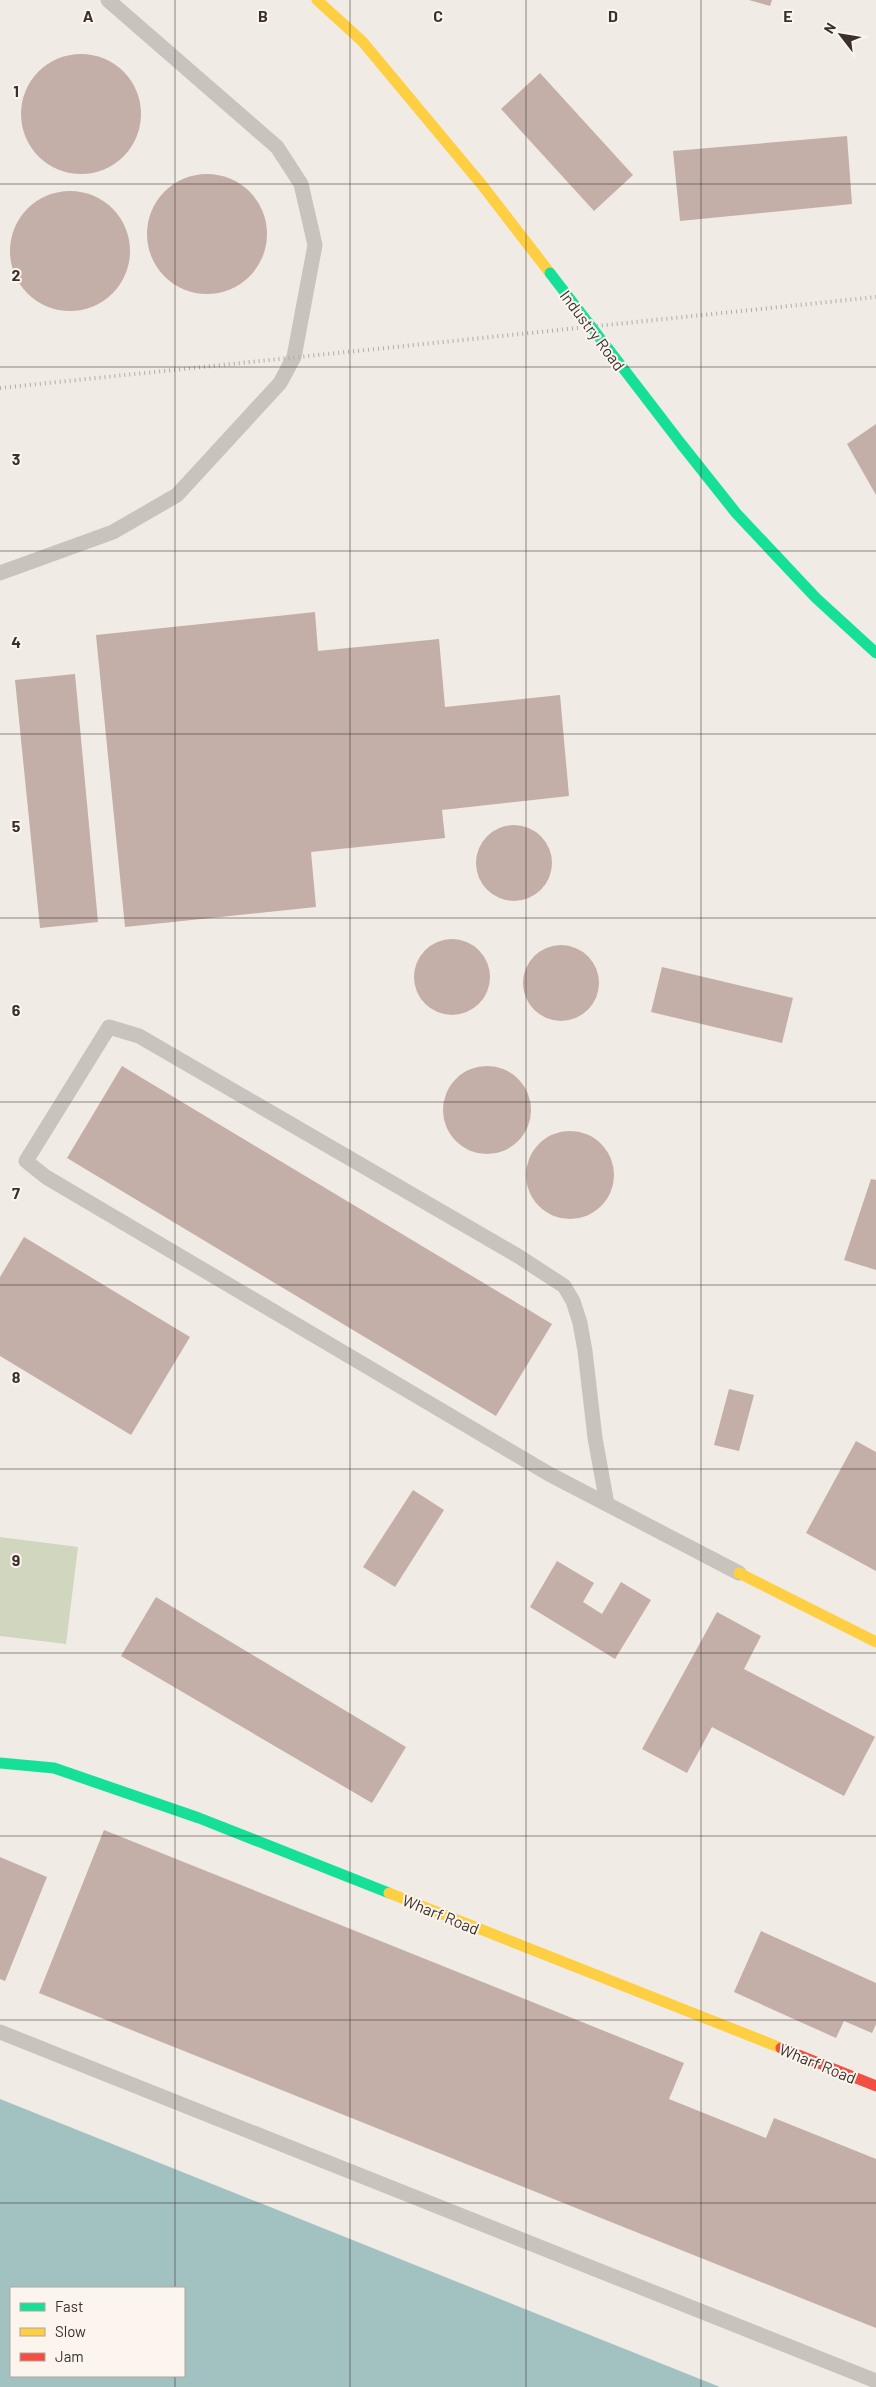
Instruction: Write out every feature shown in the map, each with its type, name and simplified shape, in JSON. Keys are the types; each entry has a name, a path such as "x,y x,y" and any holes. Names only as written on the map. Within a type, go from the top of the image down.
{"street":[{"name":"Industry Road","path":"317,0 362,41 482,185 736,513 816,598 876,653"},
{"path":"738,1573 876,1642"},
{"name":"Wharf Road","path":"0,1763 54,1768 199,1818 876,2086"}],"lane":[{"path":"0,573 113,532 177,495 280,383 294,357 298,338 315,245 300,184 277,147 108,0"},
{"path":"607,1504 595,1438 580,1323 573,1301 564,1286 518,1256 139,1036 109,1026 26,1161 46,1177 549,1474 738,1573"},
{"path":"0,2032 876,2381"}],"green space":[{"path":"0,1537 78,1547 66,1644 0,1636"}],"water":[{"path":"0,2099 720,2387 0,2387"}],"building":[{"path":"749,0 772,0 770,6"},
{"path":"81,54 104,58 124,71 137,91 141,114 137,137 124,157 104,170 81,174 58,170 38,157 25,137 21,114 25,91 38,71 58,58"},
{"path":"540,73 633,175 594,211 501,109"},
{"path":"847,136 852,204 680,221 673,151"},
{"path":"207,174 230,178 250,191 263,211 267,234 263,257 250,277 230,290 207,294 184,290 164,277 151,257 147,234 151,211 164,191 184,178"},
{"path":"70,191 93,195 113,208 126,228 130,251 126,274 113,294 93,307 70,311 47,307 27,294 14,274 10,251 14,228 27,208 47,195"},
{"path":"876,424 876,495 847,444"},
{"path":"315,612 318,651 439,639 445,707 560,695 569,796 442,810 445,838 311,852 316,907 125,927 96,635"},
{"path":"75,674 98,922 40,928 15,680"},
{"path":"514,825 529,828 541,836 549,848 552,863 549,878 541,890 529,898 514,901 499,898 487,890 479,878 476,863 479,848 487,836 499,828"},
{"path":"452,939 467,942 479,950 487,962 490,977 487,992 479,1004 467,1012 452,1015 437,1012 425,1004 417,992 414,977 417,962 425,950 437,942"},
{"path":"561,945 576,948 588,956 596,968 599,983 596,998 588,1010 576,1018 561,1021 546,1018 534,1010 526,998 523,983 526,968 534,956 546,948"},
{"path":"662,967 793,998 782,1043 651,1012"},
{"path":"122,1066 552,1324 496,1416 67,1158"},
{"path":"487,1066 504,1069 518,1079 528,1093 531,1110 528,1127 518,1141 504,1151 487,1154 470,1151 456,1141 446,1127 443,1110 446,1093 456,1079 470,1069"},
{"path":"570,1131 587,1134 601,1144 611,1158 614,1175 611,1192 601,1206 587,1216 570,1219 553,1216 539,1206 529,1192 526,1175 529,1158 539,1144 553,1134"},
{"path":"871,1179 876,1180 876,1270 844,1260"},
{"path":"24,1237 190,1337 131,1435 0,1356 0,1277"},
{"path":"729,1389 754,1395 739,1451 714,1445"},
{"path":"856,1441 876,1452 876,1571 806,1533"},
{"path":"413,1490 444,1510 395,1587 363,1567"},
{"path":"557,1561 594,1583 583,1602 602,1614 621,1582 651,1600 615,1659 530,1607"},
{"path":"156,1597 406,1747 372,1803 121,1656"},
{"path":"717,1612 761,1636 744,1669 875,1737 844,1796 712,1727 687,1773 642,1749"},
{"path":"104,1830 684,2063 669,2099 766,2138 774,2118 876,2159 876,2328 39,1993"},
{"path":"0,1857 47,1877 5,1981 0,1979"},
{"path":"761,1931 876,1983 876,2024 872,2033 844,2021 836,2038 734,1992"}],"railway":[{"path":"0,388 876,297"}],"traffic: fast":[{"path":"550,273 682,445"},
{"path":"682,445 736,513 816,598 876,653"},
{"path":"0,1763 54,1768 199,1818 389,1893"}],"traffic: slow":[{"path":"317,0 362,41 482,185 550,273"},
{"path":"739,1573 876,1642"},
{"path":"389,1893 781,2048"}],"traffic: jam":[{"path":"781,2048 876,2086"}]}
